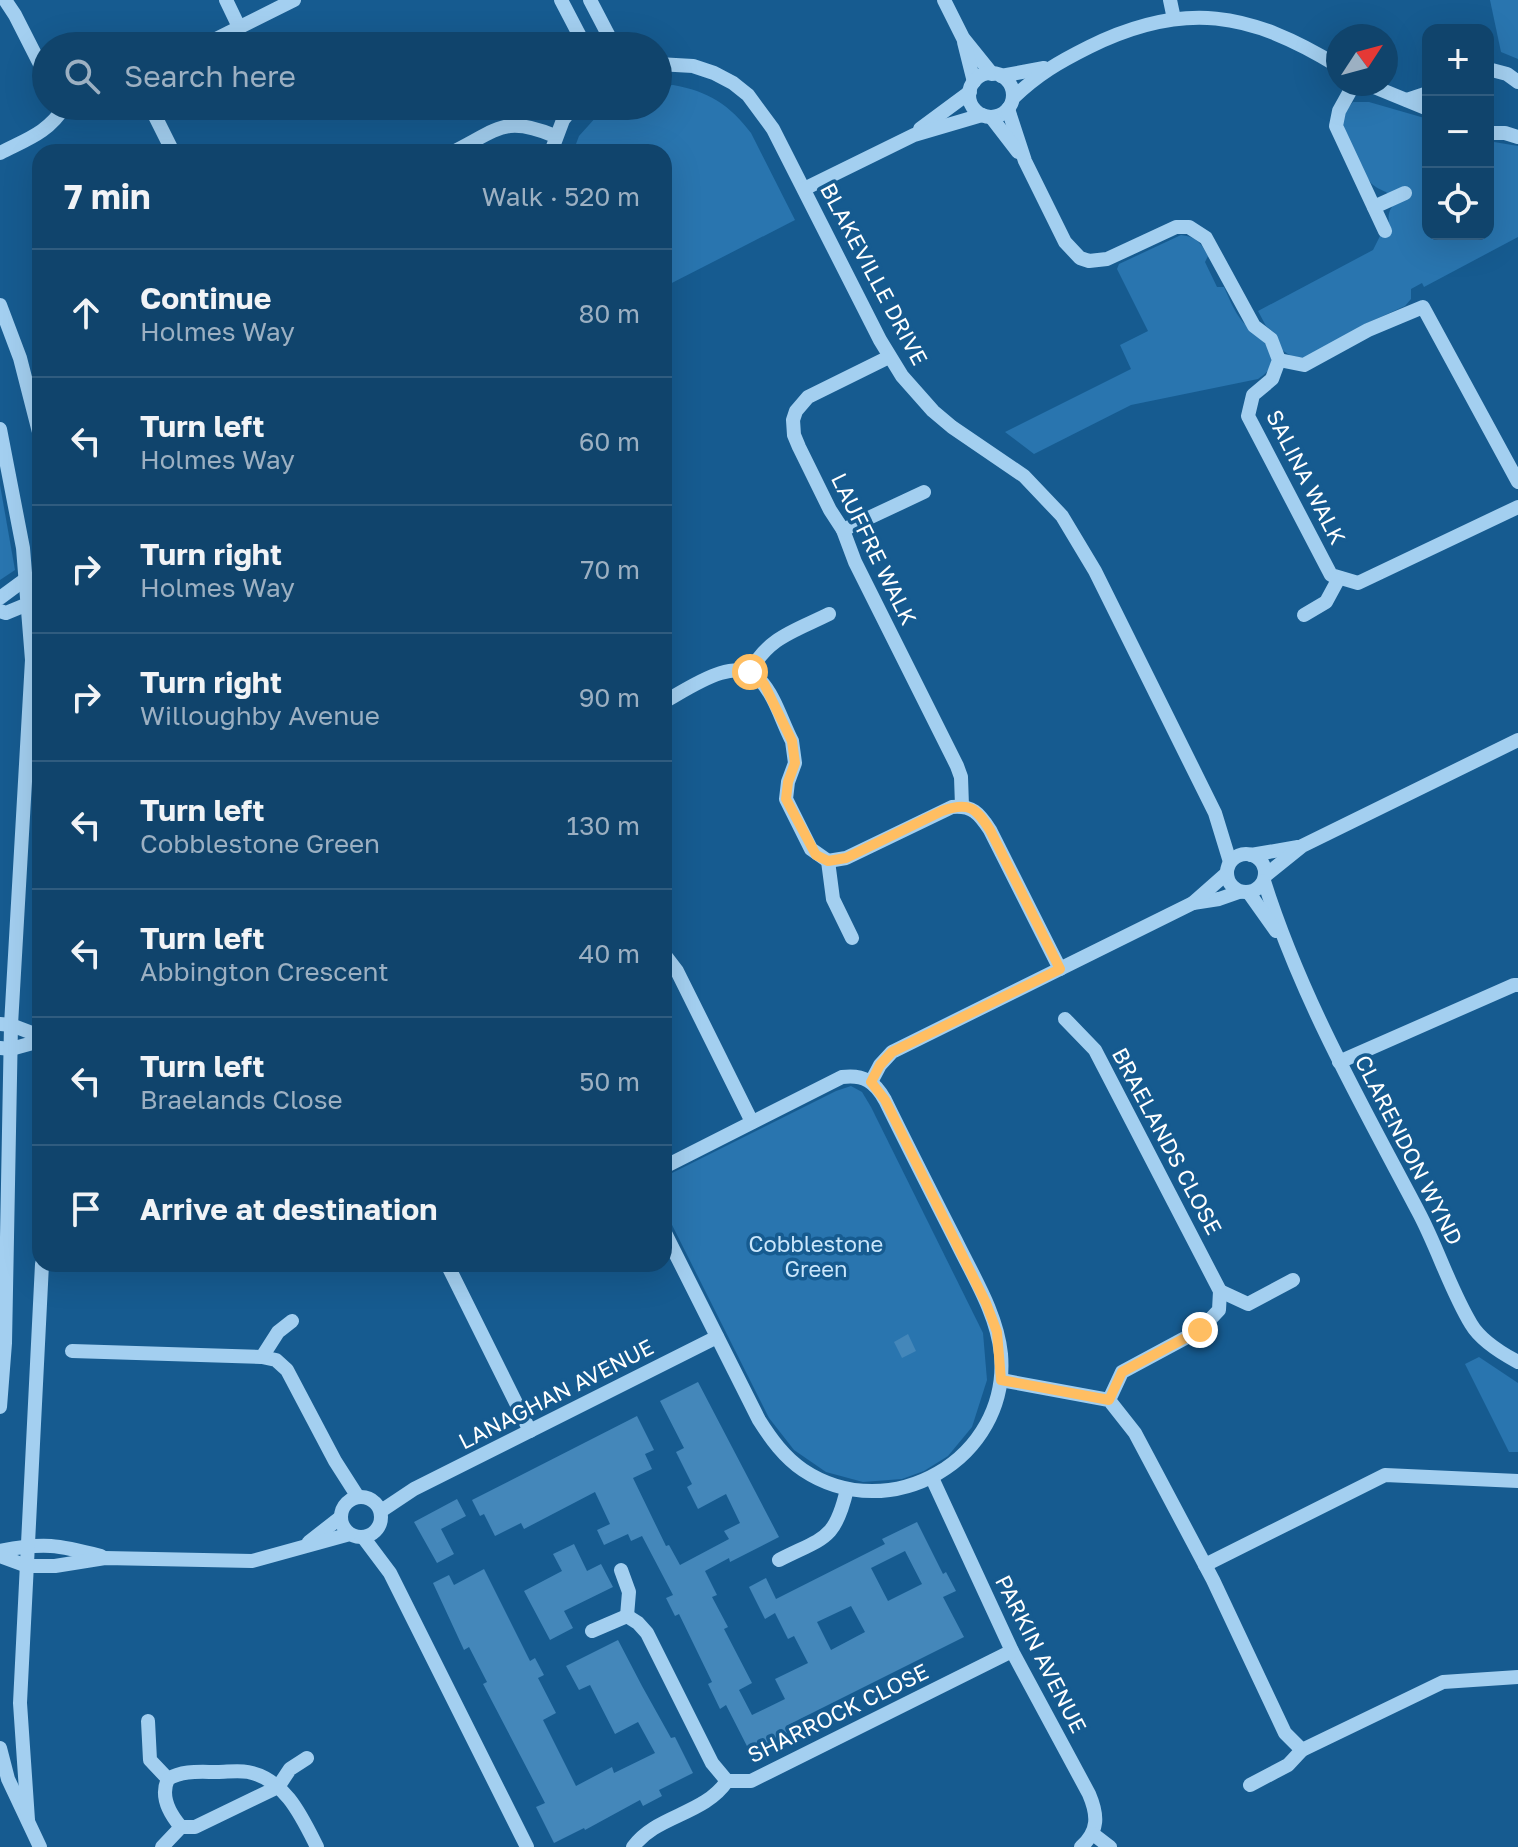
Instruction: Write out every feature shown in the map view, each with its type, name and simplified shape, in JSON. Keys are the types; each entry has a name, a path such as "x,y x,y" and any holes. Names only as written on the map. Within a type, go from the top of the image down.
{"street":[{"path":"5,0 32,48"},
{"path":"226,0 239,27"},
{"path":"229,32 294,0"},
{"path":"561,0 578,32"},
{"path":"590,0 607,32"},
{"path":"944,0 963,38 996,75 1010,85 1010,104 1025,161 1065,242 1080,258 1089,261 1107,259 1176,227 1189,227 1199,232 1214,250 1254,326 1271,339 1279,360 1304,365 1368,330 1423,307 1518,482"},
{"path":"1170,0 1174,19"},
{"path":"804,189 914,135 986,116 998,116 1049,67 1112,35 1136,27 1174,19 1207,17 1261,27 1290,38 1326,59"},
{"path":"963,38 972,105 986,116 1025,161"},
{"name":"BLAKEVILLE DRIVE","path":"672,65 693,66 714,73 748,95 773,129 889,357 909,385 952,427 1024,476 1062,516 1095,571 1215,813 1229,867"},
{"path":"914,135 972,87 979,77 1049,67"},
{"path":"1494,71 1507,74 1518,82"},
{"path":"1407,100 1422,95"},
{"path":"1347,96 1339,111 1336,126 1385,231"},
{"path":"1395,96 1422,106"},
{"path":"0,153 43,131 56,120"},
{"path":"157,120 169,144"},
{"path":"553,144 563,120"},
{"path":"469,144 515,124 555,136"},
{"path":"1494,133 1518,137"},
{"path":"1374,207 1405,193"},
{"path":"0,305 32,404"},
{"name":"LAUFFRE WALK","path":"889,357 808,397 796,411 792,428 957,766 961,777 962,806"},
{"name":"SALINA WALK","path":"1279,360 1272,379 1253,395 1248,416 1331,575 1358,583 1518,507"},
{"path":"0,429 32,593"},
{"path":"843,530 924,492"},
{"path":"0,598 27,578"},
{"name":"SALINA WALK","path":"1304,615 1326,602 1339,578"},
{"path":"0,611 6,613 32,603"},
{"path":"750,672 767,646 829,614"},
{"path":"672,698 725,671 741,669 750,672 764,684 792,741 795,763 786,791 790,809 811,849 828,861 846,858 942,811 962,806 977,811 990,830 1060,969"},
{"path":"871,1082 892,1052 1193,903 1259,889 1265,878 1302,846 1518,740"},
{"path":"0,1407 5,1343 5,1024 32,761"},
{"name":"BLAKEVILLE DRIVE","path":"1215,813 1248,854"},
{"path":"1193,903 1229,867 1248,854 1302,846"},
{"path":"1248,854 1264,865 1265,878"},
{"path":"828,861 833,899 852,938"},
{"path":"1229,867 1230,884 1244,892"},
{"name":"CLARENDON WYND","path":"1265,878 1283,941 1339,1062 1426,1227 1472,1326 1499,1353 1518,1362"},
{"name":"CLARENDON WYND","path":"1244,892 1283,941"},
{"path":"672,964 752,1122"},
{"path":"1339,1062 1518,985"},
{"name":"BRAELANDS CLOSE","path":"1065,1019 1095,1050 1220,1291"},
{"path":"5,1024 32,1036"},
{"path":"5,1049 32,1041"},
{"path":"672,1163 842,1077 863,1077 871,1082 885,1100 986,1303 997,1332 1001,1380 991,1414 982,1431 953,1464 932,1478 905,1487 867,1492 847,1489 803,1470 771,1439 672,1247"},
{"path":"28,1820 20,1703 42,1272"},
{"path":"451,1272 530,1431"},
{"path":"1109,1400 1122,1372 1200,1330 1219,1310 1220,1291 1248,1304 1293,1280"},
{"path":"262,1357 278,1332 292,1321"},
{"name":"LANAGHAN AVENUE","path":"305,1545 360,1506 414,1489 717,1337"},
{"path":"72,1351 262,1357 276,1360 287,1370 360,1506 378,1528 390,1573 527,1847"},
{"path":"1001,1380 1109,1400 1135,1433 1205,1565 1285,1733 1302,1750"},
{"path":"1205,1565 1385,1475 1518,1481"},
{"name":"PARKIN AVENUE","path":"932,1478 1012,1651 1089,1794 1097,1819 1093,1834"},
{"path":"779,1560 832,1532 840,1517 847,1489"},
{"path":"360,1506 342,1524 357,1535 390,1573"},
{"name":"LANAGHAN AVENUE","path":"0,1554 27,1566 55,1566 105,1558 252,1561 378,1528"},
{"name":"LANAGHAN AVENUE","path":"0,1554 28,1545 57,1545 105,1558"},
{"path":"592,1631 627,1616 629,1592 621,1570"},
{"name":"SHARROCK CLOSE","path":"627,1616 647,1633 712,1763 727,1781 751,1781 1012,1651"},
{"path":"1250,1785 1288,1765 1302,1750 1443,1682 1518,1677"},
{"path":"148,1721 150,1760 168,1779"},
{"path":"0,1748 8,1779 40,1847"},
{"path":"162,1847 181,1827 195,1827 278,1787 290,1769 307,1758"},
{"path":"181,1827 173,1818 164,1792 168,1779 182,1772 246,1772 263,1777 278,1787 295,1806 317,1847"},
{"path":"633,1847 650,1831 708,1802 719,1794 727,1781"},
{"path":"1081,1847 1093,1834 1110,1847"}],"green space":[{"path":"1490,0 1518,0 1518,59 1501,52"},
{"path":"672,85 708,95 743,123 795,220 672,283 672,144 576,144 593,120 672,120"},
{"path":"1353,102 1369,102 1422,117 1422,240 1494,240 1494,142 1518,146 1518,237 1424,287 1422,283 1411,289 1411,299 1405,306 1304,358 1291,356 1282,350 1276,334 1266,326 1258,311 1373,250 1380,236 1390,229 1389,215 1395,203 1390,195 1367,178 1341,117"},
{"path":"1181,235 1201,244 1208,256 1205,262 1217,287 1224,287 1242,321 1269,347 1273,362 1268,370 1258,379 1131,405 1034,454 1005,432 1131,369 1120,345 1148,331 1117,269 1119,264"},
{"path":"0,485 15,570 0,580"},
{"name":"Cobblestone Green","path":"851,1086 862,1092 983,1333 987,1380 972,1427 948,1456 924,1471 902,1479 863,1482 826,1472 794,1450 769,1418 672,1225 672,1173"},
{"path":"1479,1357 1518,1383 1518,1452 1509,1452 1465,1364"}],"building":[{"path":"908,1334 916,1351 902,1358 894,1342"},
{"path":"698,1382 779,1537 705,1571 717,1595 712,1597 728,1627 724,1629 752,1683 739,1690 752,1715 785,1699 775,1679 808,1663 794,1636 788,1639 775,1613 765,1619 749,1587 766,1578 776,1599 885,1544 882,1539 917,1522 943,1574 946,1572 956,1591 943,1597 964,1637 786,1726 789,1732 750,1752 726,1705 720,1709 708,1684 712,1682 679,1614 675,1616 666,1598 673,1595 642,1536 631,1541 628,1534 604,1545 597,1530 610,1524 595,1492 524,1529 521,1523 495,1536 484,1514 480,1516 472,1500 637,1416 654,1450 645,1454 652,1469 633,1478 666,1546 669,1545 680,1565 729,1539 724,1531 740,1523 726,1494 698,1509 687,1487 692,1484 676,1452 684,1448 660,1401","holes":["905,1551 922,1584 888,1601 871,1568","851,1606 865,1632 831,1650 817,1622"]},
{"path":"457,1499 466,1516 441,1529 454,1554 437,1563 414,1522"},
{"path":"574,1544 587,1571 601,1564 613,1587 564,1611 573,1628 550,1640 524,1591 562,1571 553,1554"},
{"path":"484,1569 530,1661 535,1658 544,1675 538,1678 556,1713 543,1720 576,1786 612,1767 614,1773 655,1753 638,1722 615,1734 590,1685 579,1690 566,1666 618,1640 693,1773 659,1790 662,1796 643,1806 640,1800 554,1843 536,1807 545,1803 483,1684 487,1682 469,1647 464,1650 433,1583 449,1575 454,1585"}],"route":[{"path":"750,672 764,684 792,741 795,763 786,799 816,855 828,861 846,858 942,811 952,807 969,807 977,811 990,830 1060,969 892,1052 871,1082 885,1100 986,1303 997,1332 1001,1380 1109,1400 1122,1372 1200,1330"}]}
